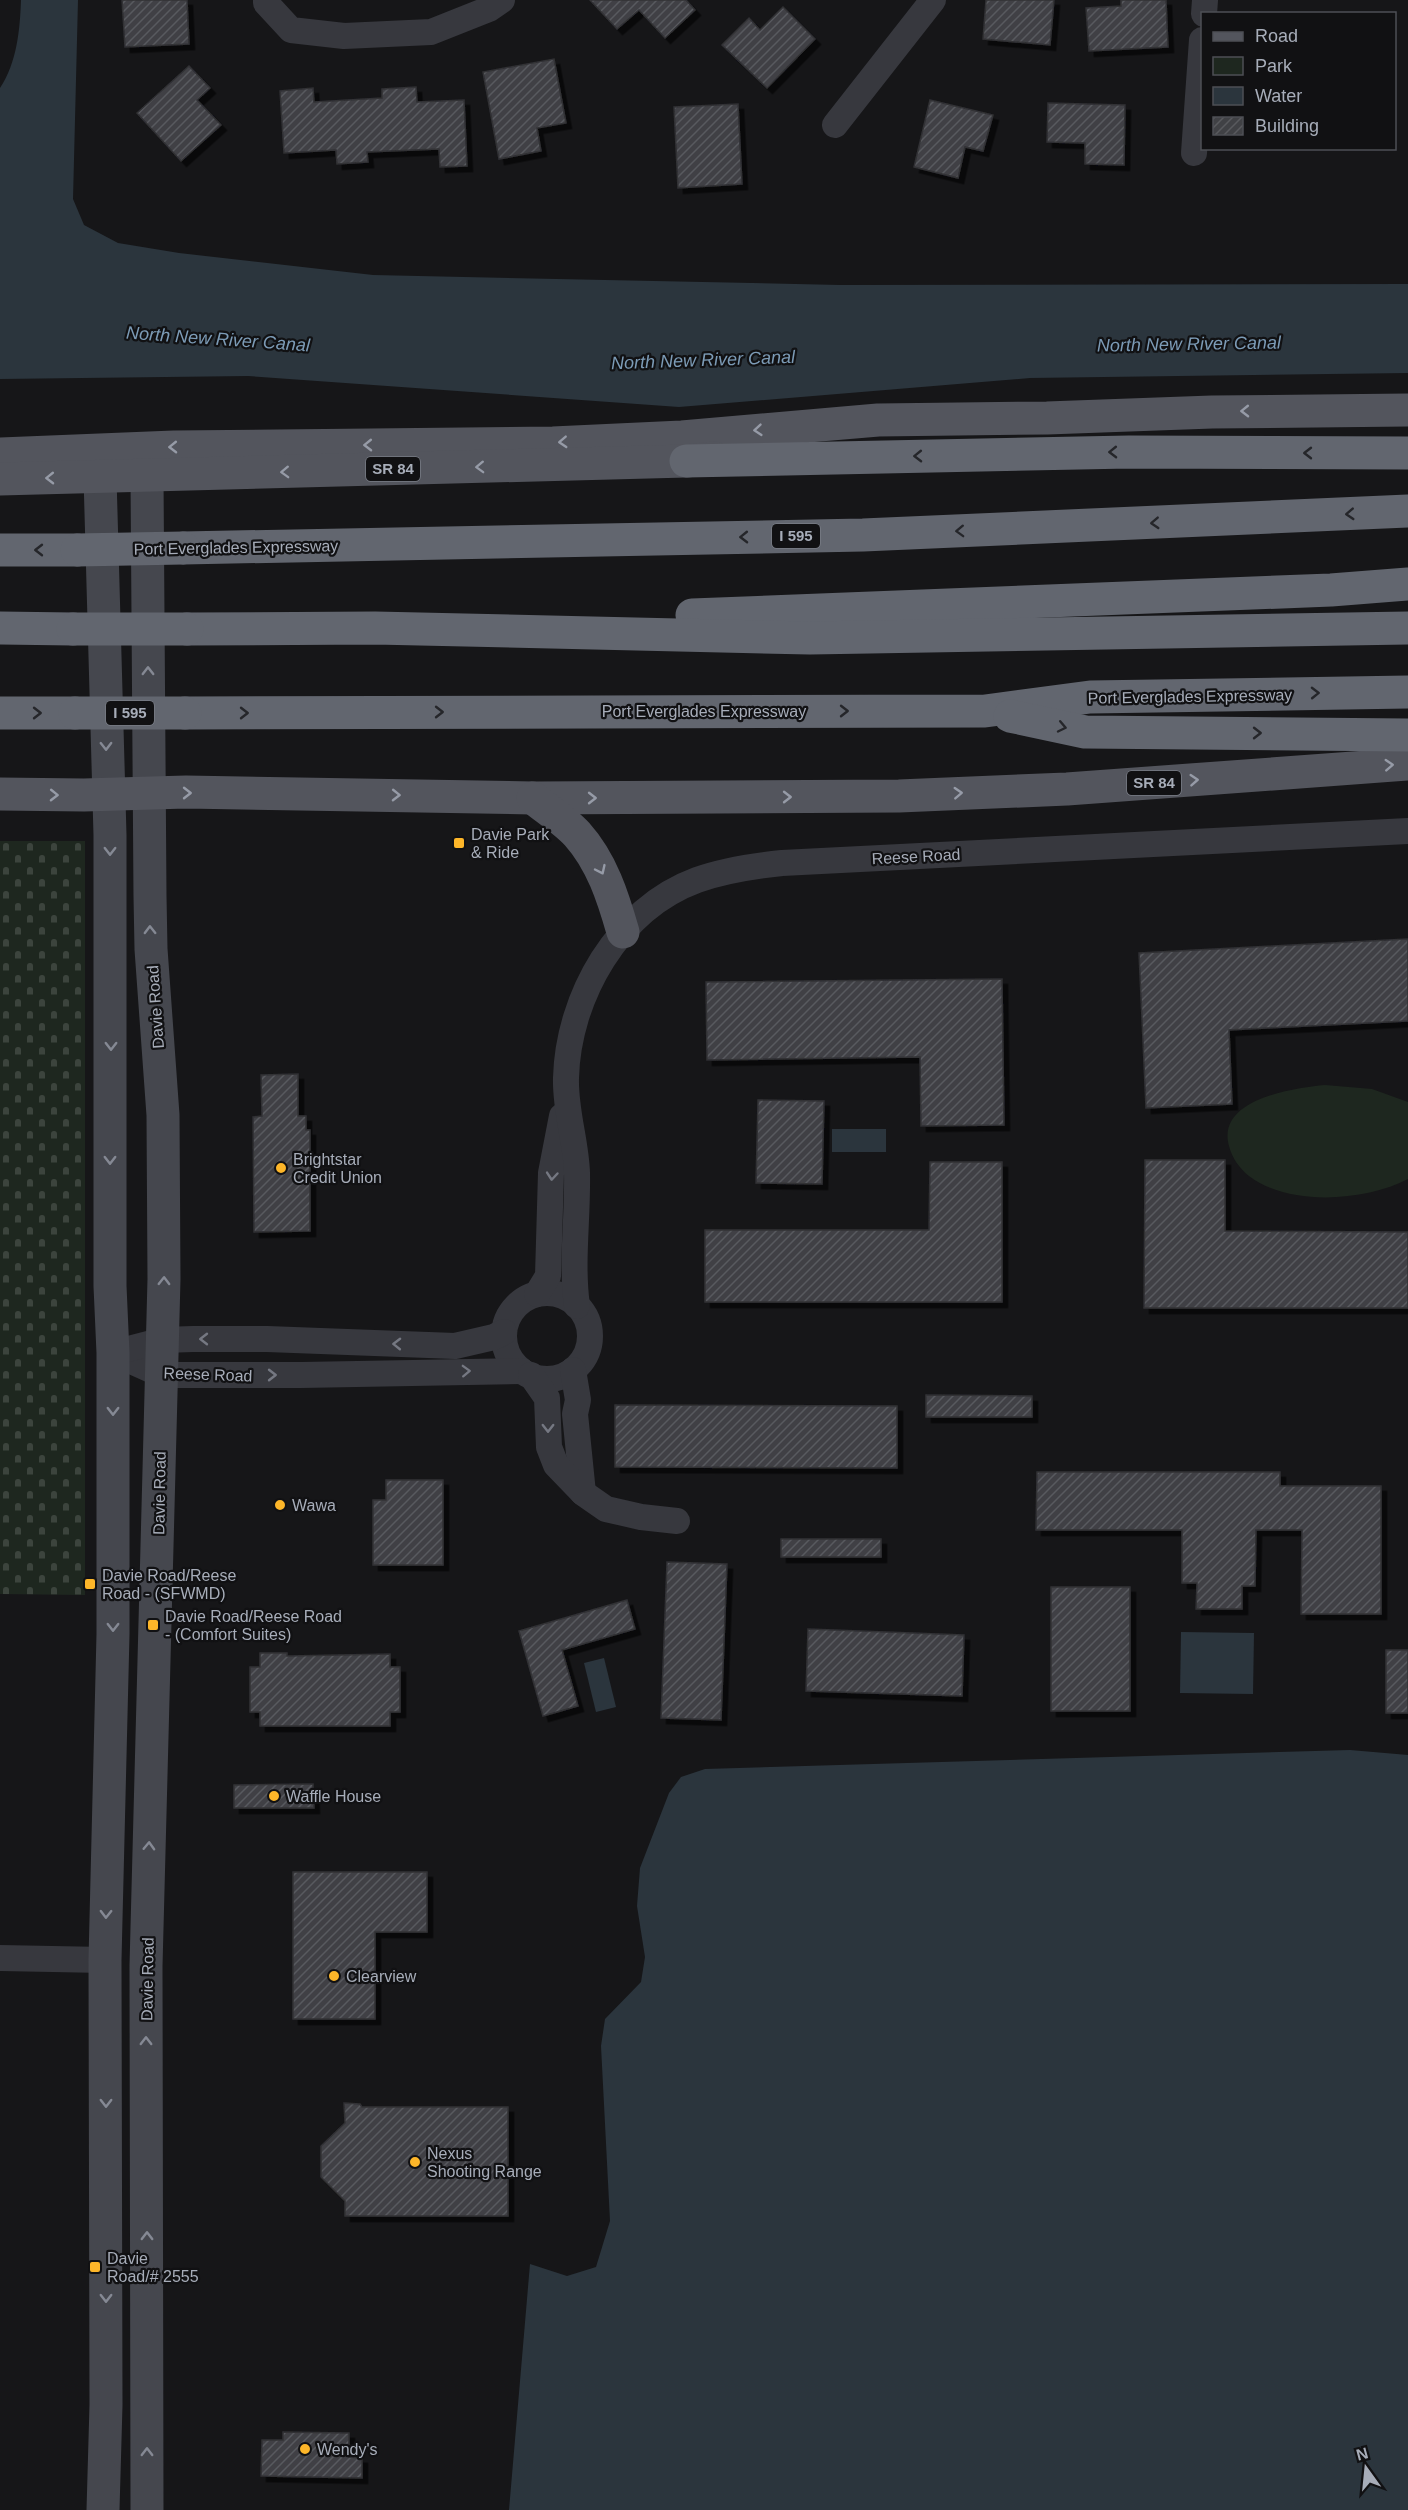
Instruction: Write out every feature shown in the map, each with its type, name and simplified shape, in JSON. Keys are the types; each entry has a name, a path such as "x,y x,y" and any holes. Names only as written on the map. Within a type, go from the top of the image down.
{"highway":[{"path":"686,461 1129,452 1408,453"},
{"name":"Port Everglades Expressway","path":"0,550 863,535 1408,512"},
{"path":"375,628 1331,590 1408,584"},
{"path":"0,628 375,628 810,638 1408,628"},
{"name":"Port Everglades Expressway","path":"0,713 985,711 1090,697 1408,692"},
{"path":"985,711 1085,732 1408,735"}],"main road":[{"name":"SR 84","path":"0,479 147,477 686,461 1047,418 1212,412 1408,410"},
{"path":"0,454 174,447 553,443 682,437 878,420 1047,418"},
{"path":"100,477 107,793 110,835 110,1286 113,1353 113,1634 105,1960 106,2405 103,2510"},
{"name":"Davie Road","path":"147,477 151,949 163,1114 163,1340 146,1966 147,2510"},
{"name":"SR 84","path":"0,794 338,794 533,798 899,796 1067,789 1408,764"},
{"path":"533,798 577,833 595,858 611,893 623,932"}],"street":[{"path":"266,0 266,3 291,30 344,36 431,32 489,9 502,0"},
{"path":"835,125 933,0"},
{"path":"1194,153 1201,65"},
{"name":"Reese Road","path":"537,1294 548,1276 551,1173 566,1098 568,1050 573,1023 588,987 608,952 623,932 655,903 685,886 742,868 782,863 1408,831"},
{"name":"Reese Road","path":"566,1098 577,1172 574,1279 577,1306"},
{"path":"526,1373 552,1378 573,1370 581,1361 589,1339 585,1316 577,1306 559,1295 537,1294 524,1299 507,1319 504,1332 508,1354 547,1398 549,1447 556,1465 583,1493 606,1509 677,1521"},
{"name":"Reese Road","path":"113,1353 163,1340 267,1339 455,1346 494,1337 504,1332"},
{"name":"Reese Road","path":"113,1353 162,1375 526,1373"},
{"path":"573,1370 578,1400 576,1414 583,1493"},
{"path":"0,1958 105,1960"}],"green space":[{"path":"0,841 85,841 85,1595 0,1594"},
{"path":"1325,1085 1372,1089 1408,1102 1408,1179 1371,1192 1350,1196 1306,1196 1285,1193 1266,1186 1242,1170 1229,1146 1228,1130 1234,1117 1245,1107 1260,1099 1295,1089"}],"water":[{"name":"North New River Canal","path":"21,0 78,0 73,199 84,225 118,243 179,253 373,275 840,285 1408,284 1408,373 1030,378 679,407 248,376 0,379 0,88 14,57"},
{"path":"832,1129 886,1129 886,1152 832,1152"},
{"path":"1181,1632 1254,1633 1253,1694 1180,1693"},
{"path":"604,1658 616,1707 596,1712 584,1663"},
{"path":"1350,1750 1408,1755 1408,2510 509,2510 530,2264 567,2276 596,2267 610,2221 601,2046 605,2019 641,1982 645,1957 637,1906 640,1868 669,1793 681,1777 705,1769"}],"building":[{"path":"122,0 187,0 189,44 125,47"},
{"path":"590,0 686,0 695,10 665,38 639,10 617,29"},
{"path":"986,0 1054,0 1050,45 983,39"},
{"path":"1121,0 1166,0 1168,47 1089,51 1086,8 1121,6"},
{"path":"783,7 815,39 767,88 722,45 749,18 760,30"},
{"path":"554,59 566,123 537,128 541,151 499,159 483,72"},
{"path":"189,66 210,88 197,100 221,125 181,161 137,113"},
{"path":"416,87 417,102 464,100 467,166 440,167 439,149 367,152 368,162 337,164 336,150 284,153 280,91 313,88 314,102 382,98 382,89"},
{"path":"930,100 993,115 983,151 965,147 958,178 914,167"},
{"path":"1048,103 1125,105 1124,165 1085,164 1085,143 1047,142"},
{"path":"738,104 742,184 678,188 674,107"},
{"path":"1408,939 1408,1021 1229,1030 1232,1104 1146,1108 1139,953"},
{"path":"1002,979 1004,1125 921,1126 920,1057 707,1060 706,982"},
{"path":"298,1074 298,1116 306,1116 306,1130 310,1130 310,1231 254,1232 253,1117 262,1116 261,1075"},
{"path":"758,1100 824,1101 822,1184 756,1183"},
{"path":"1145,1160 1225,1160 1225,1231 1408,1232 1408,1308 1144,1308"},
{"path":"930,1162 1002,1162 1002,1302 705,1302 705,1230 929,1230"},
{"path":"926,1395 1032,1396 1032,1417 926,1417"},
{"path":"615,1405 897,1406 897,1468 615,1467"},
{"path":"1037,1472 1280,1472 1280,1486 1381,1486 1381,1614 1301,1614 1302,1530 1256,1530 1255,1586 1242,1586 1242,1609 1196,1609 1197,1583 1182,1583 1182,1530 1036,1530"},
{"path":"386,1480 443,1480 443,1565 373,1565 373,1500 386,1500"},
{"path":"781,1539 881,1539 881,1557 781,1557"},
{"path":"667,1562 727,1564 721,1720 661,1718"},
{"path":"1051,1587 1130,1587 1130,1711 1051,1711"},
{"path":"627,1600 635,1629 562,1650 578,1706 543,1716 519,1631"},
{"path":"808,1629 964,1635 962,1696 806,1691"},
{"path":"1386,1650 1408,1650 1408,1713 1386,1713"},
{"path":"260,1653 287,1653 287,1656 390,1654 390,1667 400,1667 400,1712 390,1712 390,1726 260,1726 260,1712 250,1712 250,1667 260,1667"},
{"name":"Waffle House","path":"313,1784 314,1808 234,1808 234,1785"},
{"name":"Clearview","path":"293,1872 427,1872 427,1932 375,1932 375,2019 293,2019"},
{"name":"Nexus Shooting Range","path":"344,2103 360,2104 362,2107 508,2107 508,2216 345,2216 345,2201 321,2177 321,2146 345,2123"},
{"name":"Wendy's","path":"283,2432 349,2433 349,2457 362,2458 362,2478 261,2476 262,2440 283,2440"}],"place":[{"name":"Davie Park & Ride","path":"459,843"},
{"name":"Brightstar Credit Union","path":"281,1168"},
{"name":"Wawa","path":"280,1505"},
{"name":"Davie Road/Reese Road - (SFWMD)","path":"90,1584"},
{"name":"Davie Road/Reese Road - (Comfort Suites)","path":"153,1625"},
{"name":"Waffle House","path":"274,1796"},
{"name":"Clearview","path":"334,1976"},
{"name":"Nexus Shooting Range","path":"415,2162"},
{"name":"Davie Road/# 2555","path":"95,2267"},
{"name":"Wendy's","path":"305,2449"}]}
